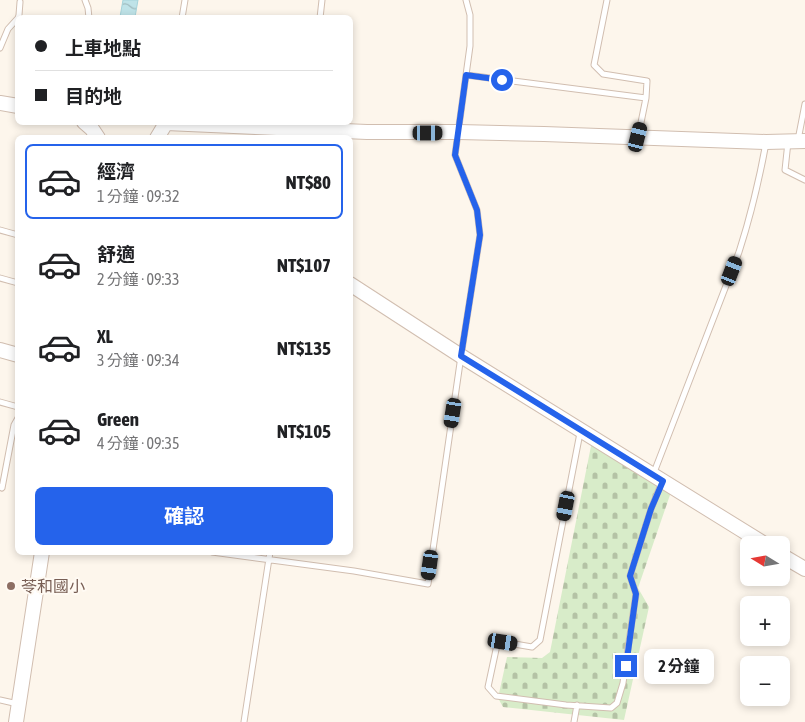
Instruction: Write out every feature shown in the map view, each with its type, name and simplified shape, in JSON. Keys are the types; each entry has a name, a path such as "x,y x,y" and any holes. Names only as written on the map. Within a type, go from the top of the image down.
{"street":[{"path":"0,103 15,106"},
{"path":"266,125 304,126 333,134 459,132 766,142 797,141"},
{"path":"353,286 461,356 751,536"},
{"path":"0,350 15,354"},
{"path":"16,722 42,555"},
{"path":"790,560 805,569"}],"lane":[{"path":"85,0 89,15"},
{"path":"183,15 186,0"},
{"path":"320,15 322,0"},
{"path":"231,555 354,571 428,584 480,235 477,210 455,155 470,46 470,16 466,0"},
{"path":"607,0 594,65 603,74 647,81 646,98 638,137"},
{"path":"20,2 20,15"},
{"path":"0,48 8,29 15,21"},
{"path":"466,75 646,98"},
{"path":"805,104 797,141 786,170 805,180"},
{"path":"581,430 540,640 532,647 503,642 497,645 488,688 496,696 577,706 611,708 617,703 623,683 636,594 630,576 651,509 658,478 751,215 766,142"},
{"path":"0,230 15,234"},
{"path":"0,278 15,282"},
{"path":"0,402 15,405"},
{"path":"0,487 2,488 15,423"},
{"path":"244,722 270,555"},
{"path":"0,700 18,705"},
{"path":"574,722 577,706"}],"green space":[{"path":"592,441 671,492 638,588 649,607 624,720 503,707 498,698 507,657 542,658 550,652"}],"water":[{"path":"123,0 138,0 135,15 120,15"}],"place":[{"name":"苓和國小","path":"11,586"}],"route":[{"path":"502,80 466,75 455,155 477,210 480,235 461,356 663,481 651,509 630,576 636,594 626,666"}]}
